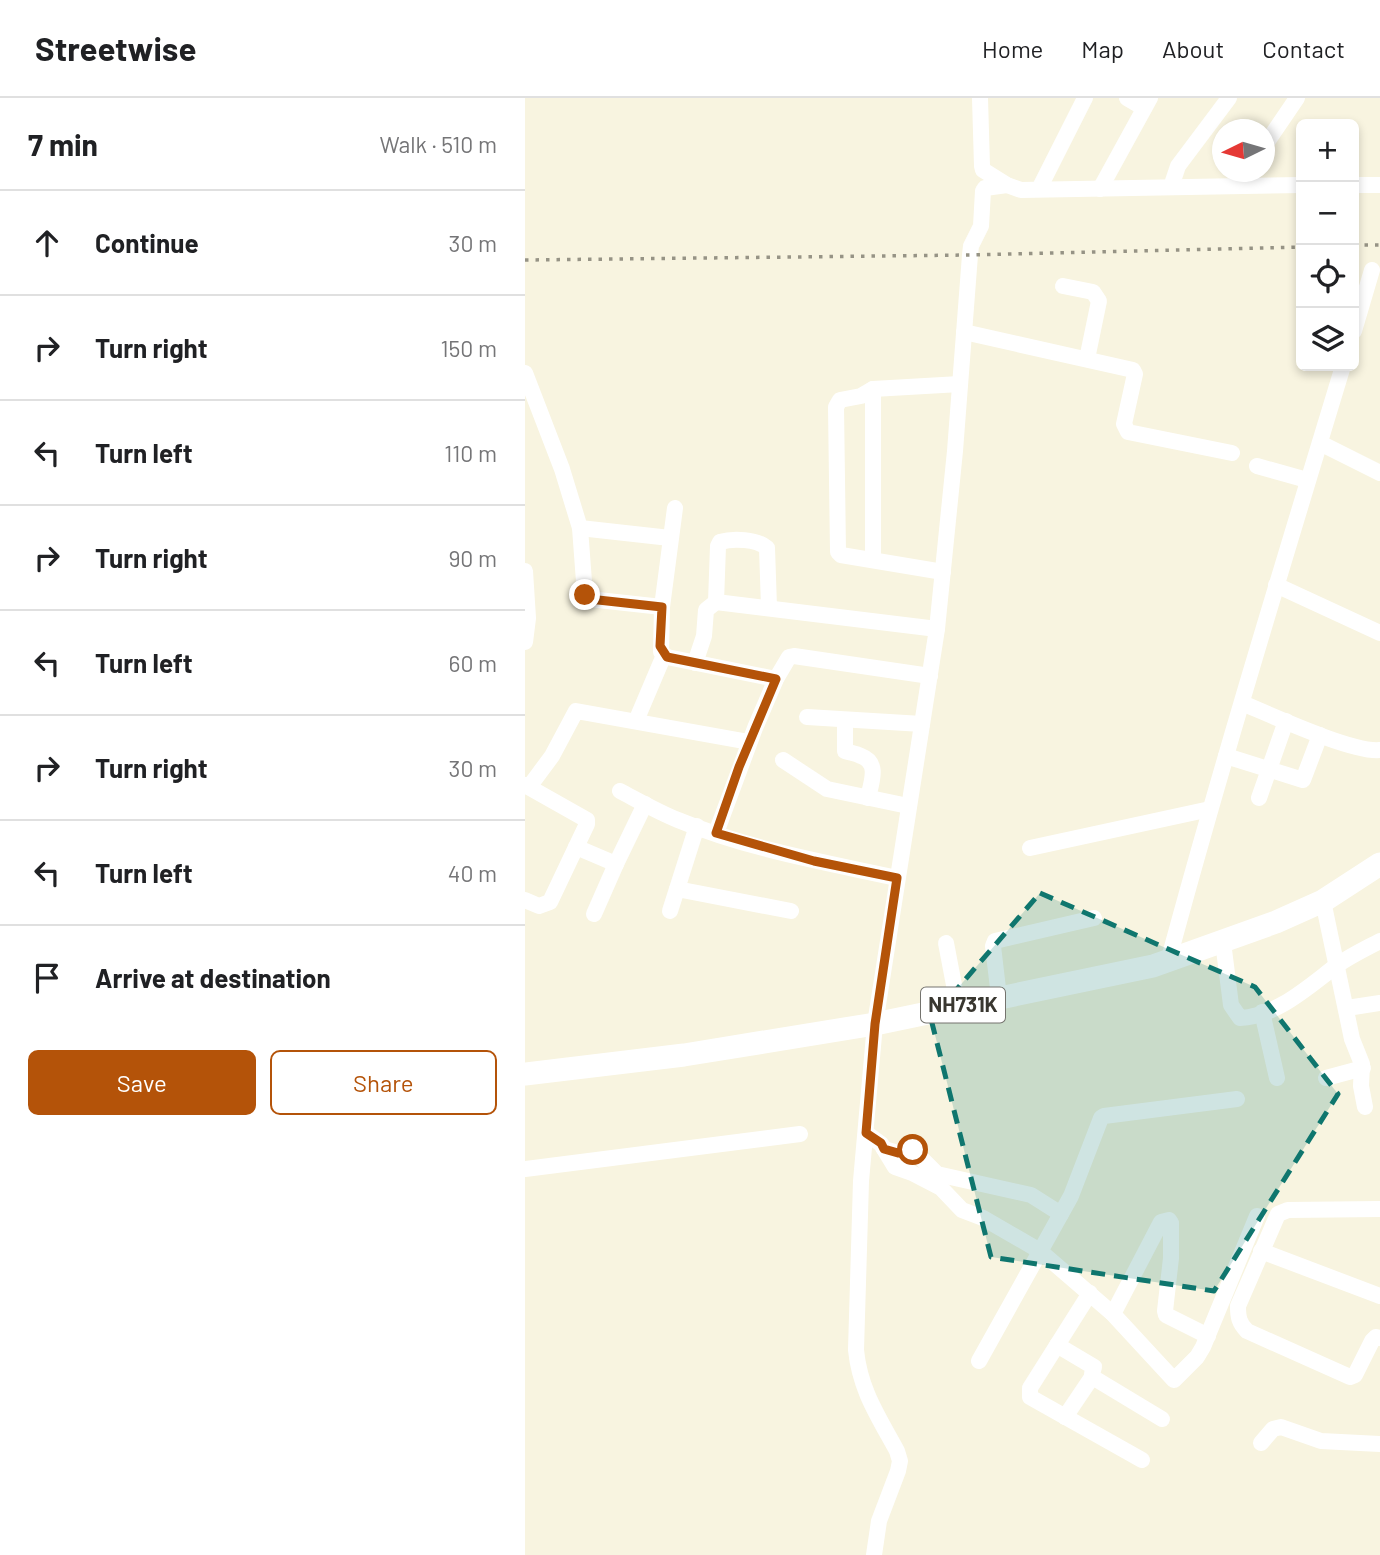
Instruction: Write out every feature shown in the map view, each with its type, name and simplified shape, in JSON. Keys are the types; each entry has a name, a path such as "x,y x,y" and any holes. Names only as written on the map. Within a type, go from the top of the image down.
{"highway":[{"name":"NH731K","path":"525,1074 684,1055 875,1024 1168,962 1276,922 1323,901 1380,864"}],"street":[{"path":"980,98 983,170 1007,186 1021,190 1296,186"},
{"path":"1039,190 1085,98"},
{"path":"1100,189 1147,103 1127,98"},
{"path":"1171,187 1178,166 1229,98"},
{"path":"1275,130 1297,98"},
{"path":"1235,186 1238,182"},
{"path":"1359,185 1380,185"},
{"path":"874,1555 879,1521 900,1461 864,1391 858,1367 855,1322 860,1199 875,1024 937,629 971,246 980,232 983,191 985,188 1007,186"},
{"path":"1359,314 1372,270"},
{"path":"1063,286 1093,292 1099,301 1087,359"},
{"path":"964,331 1133,370 1136,374 1124,424 1128,432 1232,453"},
{"path":"1168,962 1210,809 1342,371"},
{"path":"525,373 562,469 580,528 585,595 589,599 662,607"},
{"path":"943,572 841,555 837,548 836,407 840,400 862,396 873,389 960,384"},
{"path":"873,389 873,560"},
{"path":"1320,443 1380,473"},
{"path":"1257,466 1307,480"},
{"path":"636,721 664,655 660,646 662,607 675,508"},
{"path":"580,528 670,538"},
{"path":"716,602 718,546 720,542 729,540 759,543 767,548 769,607"},
{"path":"525,571 525,642"},
{"path":"1276,585 1380,633"},
{"path":"695,663 703,636 706,610 716,602 937,629"},
{"path":"664,655 776,679"},
{"path":"716,833 749,742 786,660 794,656 930,676"},
{"path":"1242,703 1320,734 1369,750 1380,750"},
{"path":"525,900 539,906 550,902 587,820 527,786 552,756 576,711 749,742"},
{"path":"807,718 922,724"},
{"path":"845,720 845,751 862,756 870,761 873,768 868,798"},
{"path":"1259,798 1286,721"},
{"path":"1226,756 1303,780 1320,734"},
{"path":"783,760 821,786 908,806"},
{"path":"620,790 697,827 805,859 897,878"},
{"path":"594,914 645,804"},
{"path":"1030,848 1210,809"},
{"path":"670,911 697,827"},
{"path":"576,848 616,864"},
{"path":"677,889 791,911"},
{"path":"1323,901 1352,1039 1363,1068 1361,1086 1365,1107"},
{"path":"999,997 993,946 996,941 1094,918"},
{"path":"1223,942 1231,1005 1240,1018 1262,1012 1299,995 1336,966 1380,942"},
{"path":"946,943 958,1006"},
{"path":"1347,1008 1380,1003"},
{"path":"1262,1012 1277,1078"},
{"path":"1326,1078 1363,1068"},
{"path":"979,1361 1078,1182 1101,1118 1237,1099"},
{"path":"866,1133 881,1143 895,1167 941,1188 962,1210 983,1218 1039,1251 1112,1314 1174,1380 1200,1353 1257,1216"},
{"path":"525,1169 800,1135"},
{"path":"884,1149 898,1153 913,1150 937,1174 1031,1195 1061,1214"},
{"path":"1380,1209 1288,1210 1278,1214 1238,1306 1238,1317 1247,1331 1350,1377 1355,1375 1372,1341 1376,1337 1380,1338"},
{"path":"1112,1314 1161,1222 1169,1220 1171,1258 1165,1311 1167,1315 1208,1336"},
{"path":"1261,1251 1380,1296"},
{"path":"1090,1293 1029,1393 1034,1400 1142,1460"},
{"path":"1057,1345 1094,1367 1092,1377 1065,1417"},
{"path":"1092,1377 1162,1419"},
{"path":"1261,1443 1273,1429 1281,1427 1321,1441 1380,1444"}],"highlighted area":[{"path":"1040,893 1255,987 1338,1094 1214,1291 991,1257 931,1019"}],"railway":[{"path":"1359,245 1380,245"},
{"path":"525,260 970,255 1296,247"}],"route":[{"path":"585,595 589,599 662,607 660,646 661,652 667,657 776,679 739,767 716,833 814,861 897,878 875,1024 866,1133 881,1143 884,1149 898,1153 913,1150"}]}
